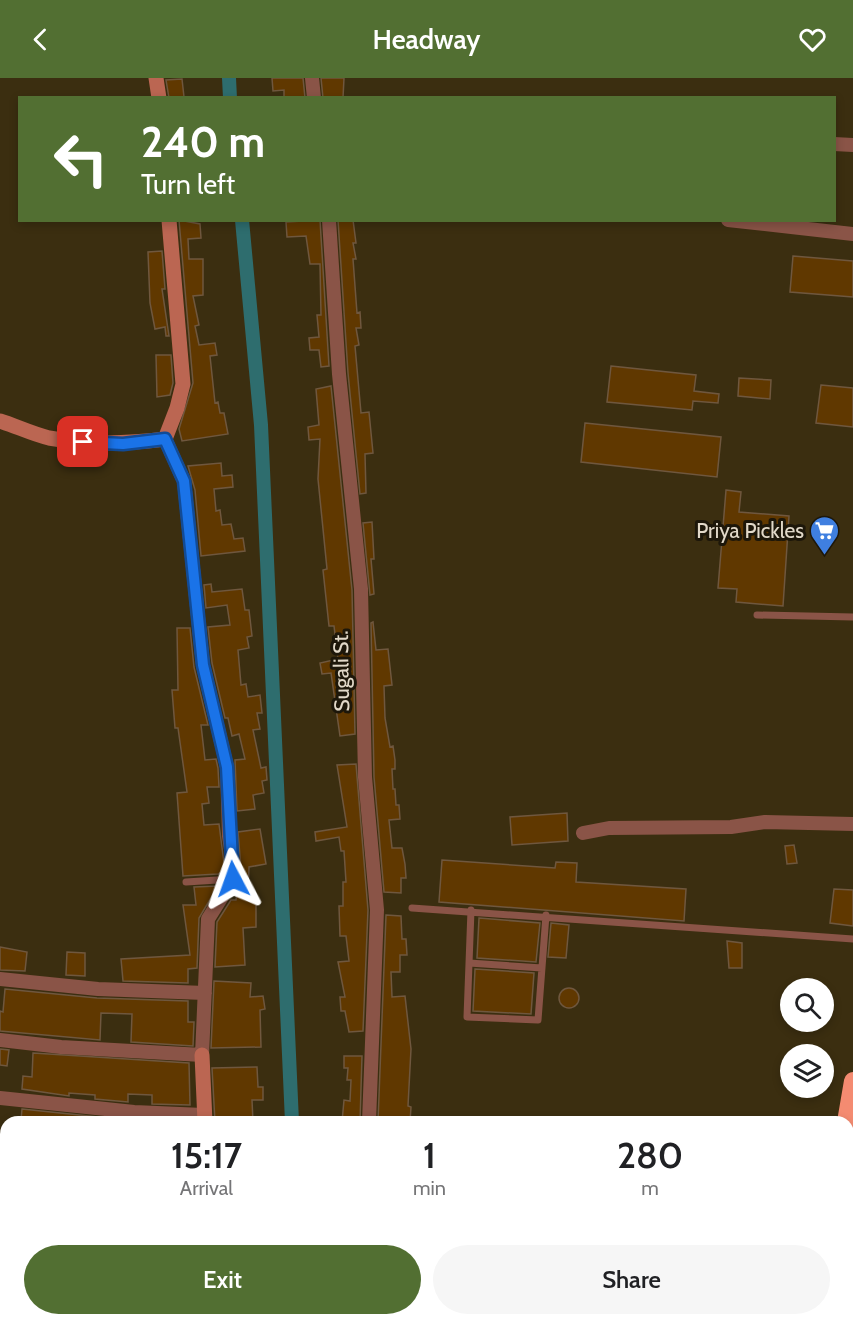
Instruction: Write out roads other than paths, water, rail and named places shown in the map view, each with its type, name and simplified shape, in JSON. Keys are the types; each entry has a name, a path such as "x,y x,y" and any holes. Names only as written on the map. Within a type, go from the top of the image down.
{"highway":[{"path":"847,1116 853,1080"}],"street":[{"path":"156,78 159,96"},
{"path":"312,78 315,96"},
{"path":"836,144 853,145"},
{"path":"170,222 183,384 165,439 184,481 203,665 227,767 233,879 208,920 202,1055 204,1116"},
{"name":"Sugali St.","path":"329,222 339,374 361,589 365,777 377,910 369,1116"},
{"path":"746,222 853,234"},
{"path":"0,421 47,438 83,442 123,444 165,439"},
{"path":"583,832 609,828 731,827 765,822 853,824"},
{"path":"0,979 98,989 205,993"},
{"path":"0,1040 61,1047 202,1055"},
{"path":"0,1098 174,1116"}],"lane":[{"path":"757,615 853,617"},
{"path":"186,882 233,879"},
{"path":"412,908 546,915 721,931 853,939"},
{"path":"471,910 467,1017 538,1020 546,915"},
{"path":"469,963 542,968"}],"waterway":[{"path":"229,78 230,96"},
{"path":"242,222 261,425 292,1116"}],"place":[{"name":"Priya Pickles","path":"825,556"}]}
